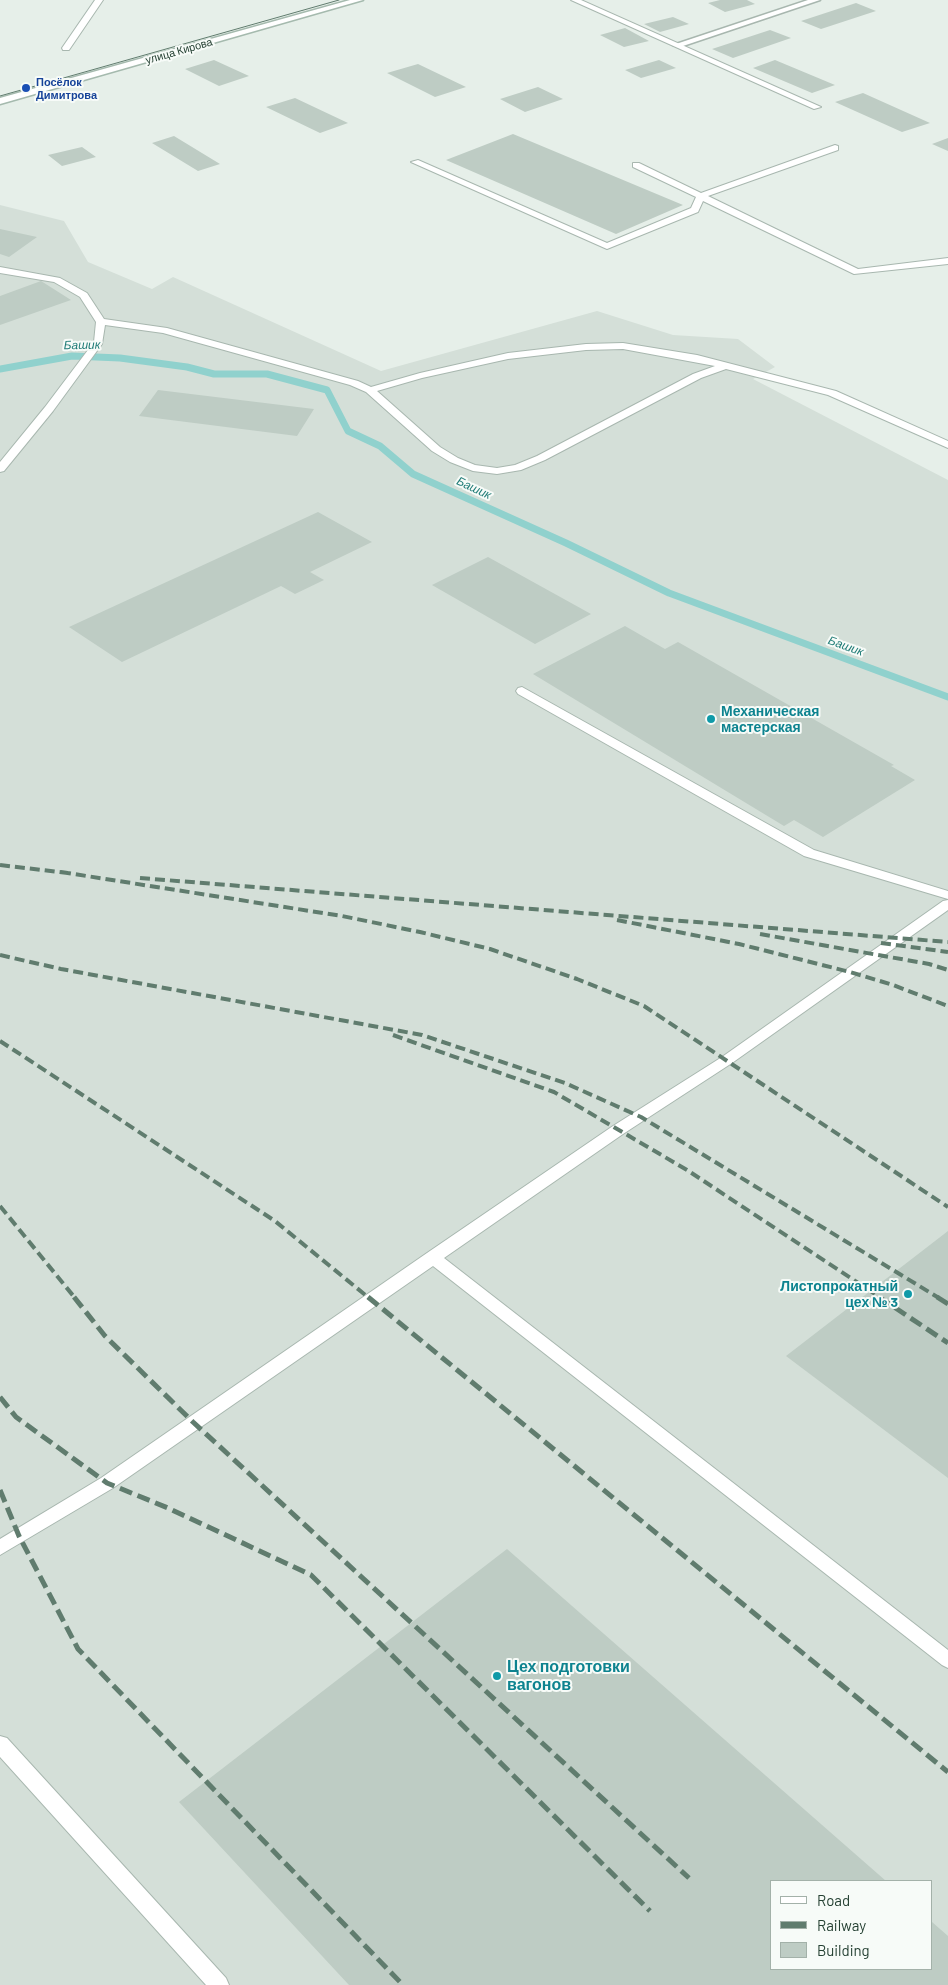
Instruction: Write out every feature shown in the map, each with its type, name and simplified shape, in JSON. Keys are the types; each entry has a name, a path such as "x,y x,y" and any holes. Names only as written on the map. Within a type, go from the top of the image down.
{"main road":[{"name":"улица Кирова","path":"0,101 359,0"},
{"path":"677,45 816,0"}],"lane":[{"path":"66,48 100,0"},
{"path":"575,0 818,107"},
{"path":"415,162 607,246 695,210 701,196 835,148"},
{"path":"636,165 857,272 948,262"},
{"path":"0,270 57,280 84,296 101,322 99,342 0,469"},
{"path":"101,322 164,330 345,381 370,390 436,449 473,468 497,471 516,468 541,458 681,385 724,366"},
{"path":"370,390 420,376 508,356 586,347 623,346 697,358 832,393 948,446"},
{"path":"522,691 809,853 948,895"},
{"path":"0,1548 107,1483 618,1130 727,1060 948,904"},
{"path":"432,1257 948,1660"},
{"path":"0,1744 219,1985"}],"shaded area":[{"path":"0,205 64,221 88,262 152,289 173,277 381,371 597,311 673,335 738,339 775,367 753,379 948,480 948,1985 0,1985"}],"building":[{"path":"720,0 747,0 755,4 725,12 708,3"},
{"path":"856,3 876,11 821,29 801,21"},
{"path":"673,17 689,24 660,32 644,24"},
{"path":"625,28 649,41 624,47 600,35"},
{"path":"770,30 791,38 733,58 712,49"},
{"path":"214,60 249,76 219,86 185,69"},
{"path":"659,60 676,68 641,78 625,70"},
{"path":"775,60 835,85 812,93 753,68"},
{"path":"418,64 466,87 435,97 387,73"},
{"path":"538,87 563,99 525,112 500,99"},
{"path":"863,93 930,123 902,132 835,102"},
{"path":"295,98 348,123 320,133 266,107"},
{"path":"513,134 683,205 616,234 446,160"},
{"path":"174,136 220,164 198,171 152,143"},
{"path":"948,138 948,151 932,144"},
{"path":"82,147 96,157 62,166 48,155"},
{"path":"0,229 37,237 9,257 0,254"},
{"path":"41,281 71,300 0,325 0,296"},
{"path":"158,390 314,409 297,436 139,416"},
{"path":"318,512 372,542 310,572 324,580 295,594 281,586 122,662 69,627"},
{"path":"488,557 591,614 535,644 432,585"},
{"name":"Механическая мастерская","path":"625,626 665,649 678,642 894,765 891,766 915,780 823,837 794,820 784,826 533,674"},
{"name":"Листопрокатный цех № 3","path":"948,1231 948,1478 786,1356"},
{"name":"Цех подготовки вагонов","path":"507,1549 885,1880 770,1880 770,1970 933,1970 933,1923 948,1936 948,1985 349,1985 179,1802"}],"waterway":[{"name":"Башик","path":"0,369 72,356 120,358 187,367 214,374 267,374 327,390 348,431 380,446 413,474 566,543 669,593 948,697"}],"tram line":[{"path":"0,96 339,0"}],"railway":[{"path":"0,865 66,873"},
{"path":"61,872 66,873"},
{"path":"66,873 342,916 420,932 490,949 577,979 644,1006 948,1207"},
{"path":"140,878 948,942"},
{"path":"617,920 739,944 850,972 893,985 948,1006"},
{"path":"760,934 929,964 948,970"},
{"path":"881,943 948,952"},
{"path":"0,955 61,969 422,1035 565,1083 641,1117 939,1298"},
{"path":"393,1035 554,1092 687,1170 881,1298"},
{"path":"0,1041 275,1221 369,1298"},
{"path":"0,1206 75,1298"},
{"path":"74,1297 105,1336 193,1422 689,1878"},
{"path":"368,1297 948,1772"},
{"path":"879,1297 948,1343"},
{"path":"937,1297 948,1304"},
{"path":"0,1397 16,1417 107,1483 168,1508 311,1575 650,1911"},
{"path":"0,1490 19,1536 78,1649 403,1985"}],"place":[{"name":"Посёлок Димитрова","path":"26,88"},
{"name":"Механическая мастерская","path":"711,719"},
{"name":"Листопрокатный цех № 3","path":"908,1294"},
{"name":"Цех подготовки вагонов","path":"497,1676"}]}
